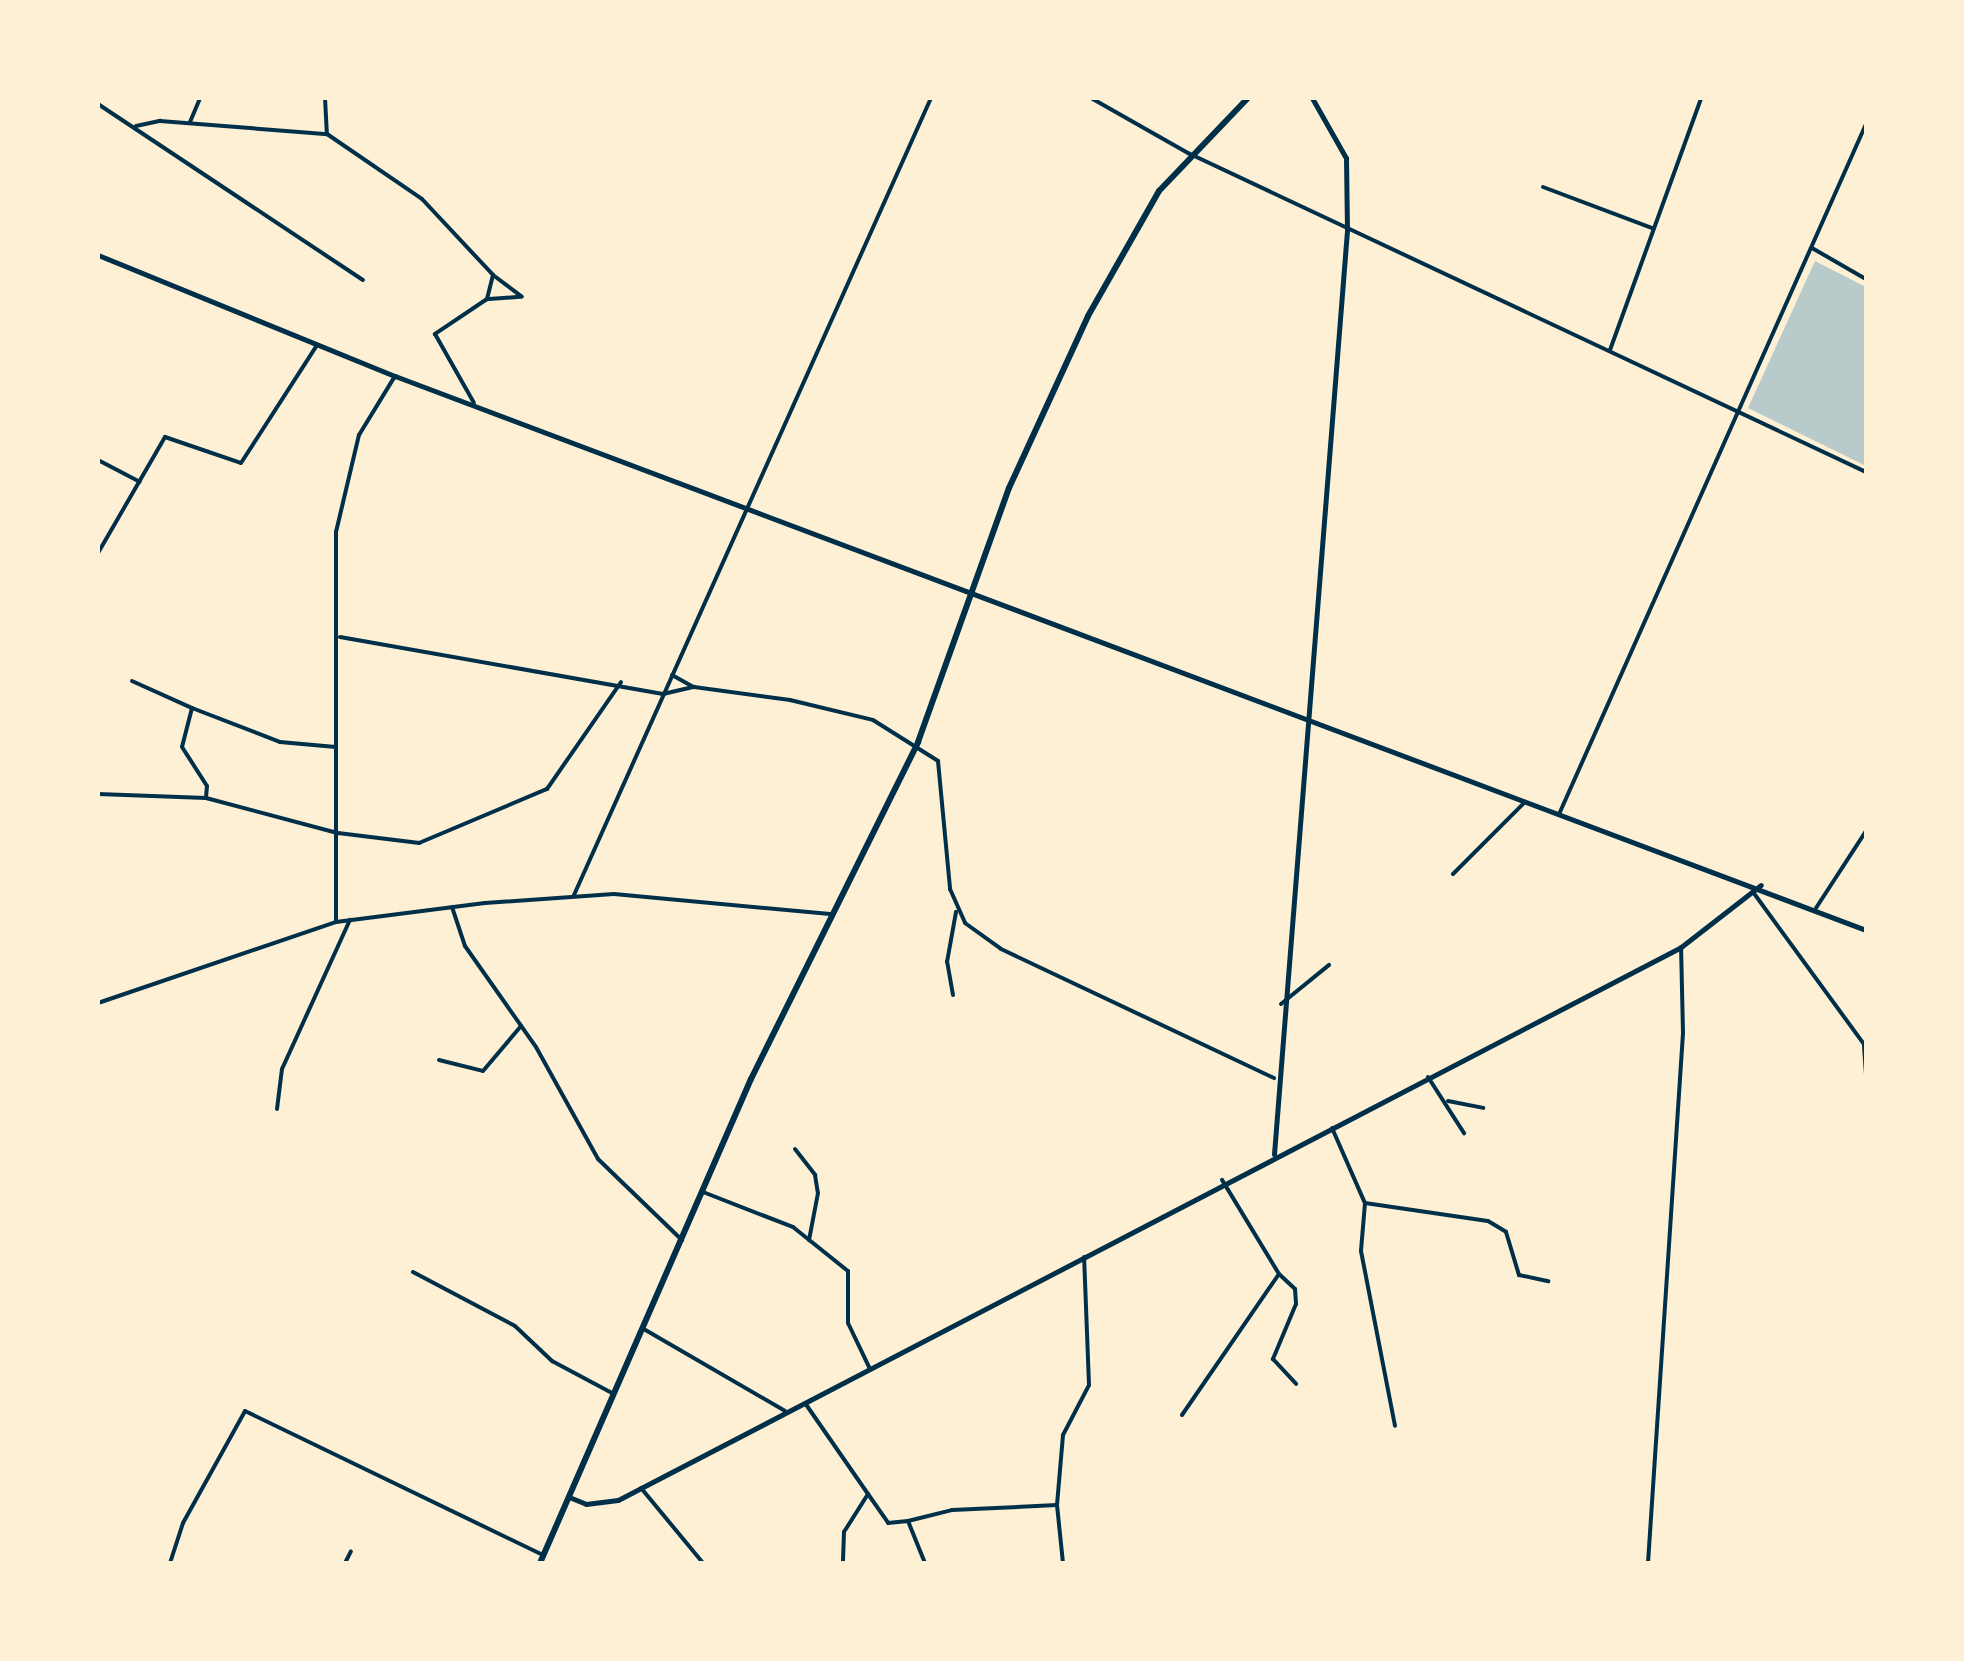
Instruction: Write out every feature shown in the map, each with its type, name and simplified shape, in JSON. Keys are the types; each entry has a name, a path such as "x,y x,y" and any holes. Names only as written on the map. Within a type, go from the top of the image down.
{"main road":[{"path":"541,1559 641,1328 830,914 918,742 975,595 1009,488 1088,316 1126,243 1188,153 1248,98"}],"street":[{"path":"190,122 200,98"},
{"path":"325,98 327,134"},
{"path":"574,895 931,98"},
{"path":"1091,98 1188,153 1347,230 1866,472"},
{"path":"1274,1154 1274,1078 1347,230 1346,158 1312,98"},
{"path":"1610,350 1701,98"},
{"path":"98,104 136,126 363,280"},
{"path":"136,126 190,122 327,134 422,199 493,275 522,297 487,299 435,334 474,403"},
{"path":"1560,812 1735,410 1812,248 1866,124"},
{"path":"1543,187 1652,228"},
{"path":"1812,248 1866,279"},
{"path":"98,255 395,376 747,505 975,595 1305,714 1525,802 1761,885 1866,930"},
{"path":"487,299 493,275"},
{"path":"98,553 170,435 241,463 317,345"},
{"path":"336,922 336,747 340,637 334,602 341,500 359,435 395,376"},
{"path":"98,460 140,482"},
{"path":"340,637 621,682 663,694 694,687"},
{"path":"672,675 694,687 823,707 918,742 938,761 956,911 947,962 953,995"},
{"path":"132,681 280,742 336,747"},
{"path":"98,794 206,798 338,833 419,843 447,826 534,800 621,682"},
{"path":"192,708 182,747 207,786 206,798"},
{"path":"1453,874 1525,802"},
{"path":"1816,908 1866,831"},
{"path":"569,1497 600,1504 641,1488 1084,1256 1222,1180 1332,1128 1681,947 1761,885"},
{"path":"1753,892 1865,1046 1866,1077"},
{"path":"98,1003 336,922 452,907 574,895 830,914"},
{"path":"452,907 465,946 521,1026 598,1159 682,1240"},
{"path":"956,911 1001,949 1274,1078"},
{"path":"277,1109 288,1053 350,920"},
{"path":"1648,1563 1683,1033 1681,947"},
{"path":"1281,1004 1329,965"},
{"path":"439,1060 483,1071 521,1026"},
{"path":"1428,1077 1446,1100 1464,1133"},
{"path":"1446,1100 1483,1108"},
{"path":"1332,1128 1365,1203 1361,1251 1395,1397 1395,1426"},
{"path":"795,1149 815,1175 818,1193 809,1240"},
{"path":"1222,1180 1279,1274 1295,1289 1296,1304 1273,1359 1296,1384"},
{"path":"703,1192 793,1227 848,1271 848,1323 869,1367"},
{"path":"1365,1203 1488,1221 1506,1232 1519,1275 1548,1281"},
{"path":"1063,1563 1057,1505 1063,1435 1089,1385 1084,1256"},
{"path":"413,1272 515,1326 552,1361 612,1393"},
{"path":"1182,1415 1279,1274"},
{"path":"641,1328 785,1411"},
{"path":"804,1401 888,1523 952,1510 1057,1505"},
{"path":"170,1563 183,1523 245,1411 541,1559"},
{"path":"641,1488 703,1563"},
{"path":"843,1563 844,1532 868,1494"},
{"path":"908,1521 925,1563"},
{"path":"345,1563 351,1551"}],"shaded area":[{"path":"1815,261 1866,287 1866,466 1748,408"}]}
